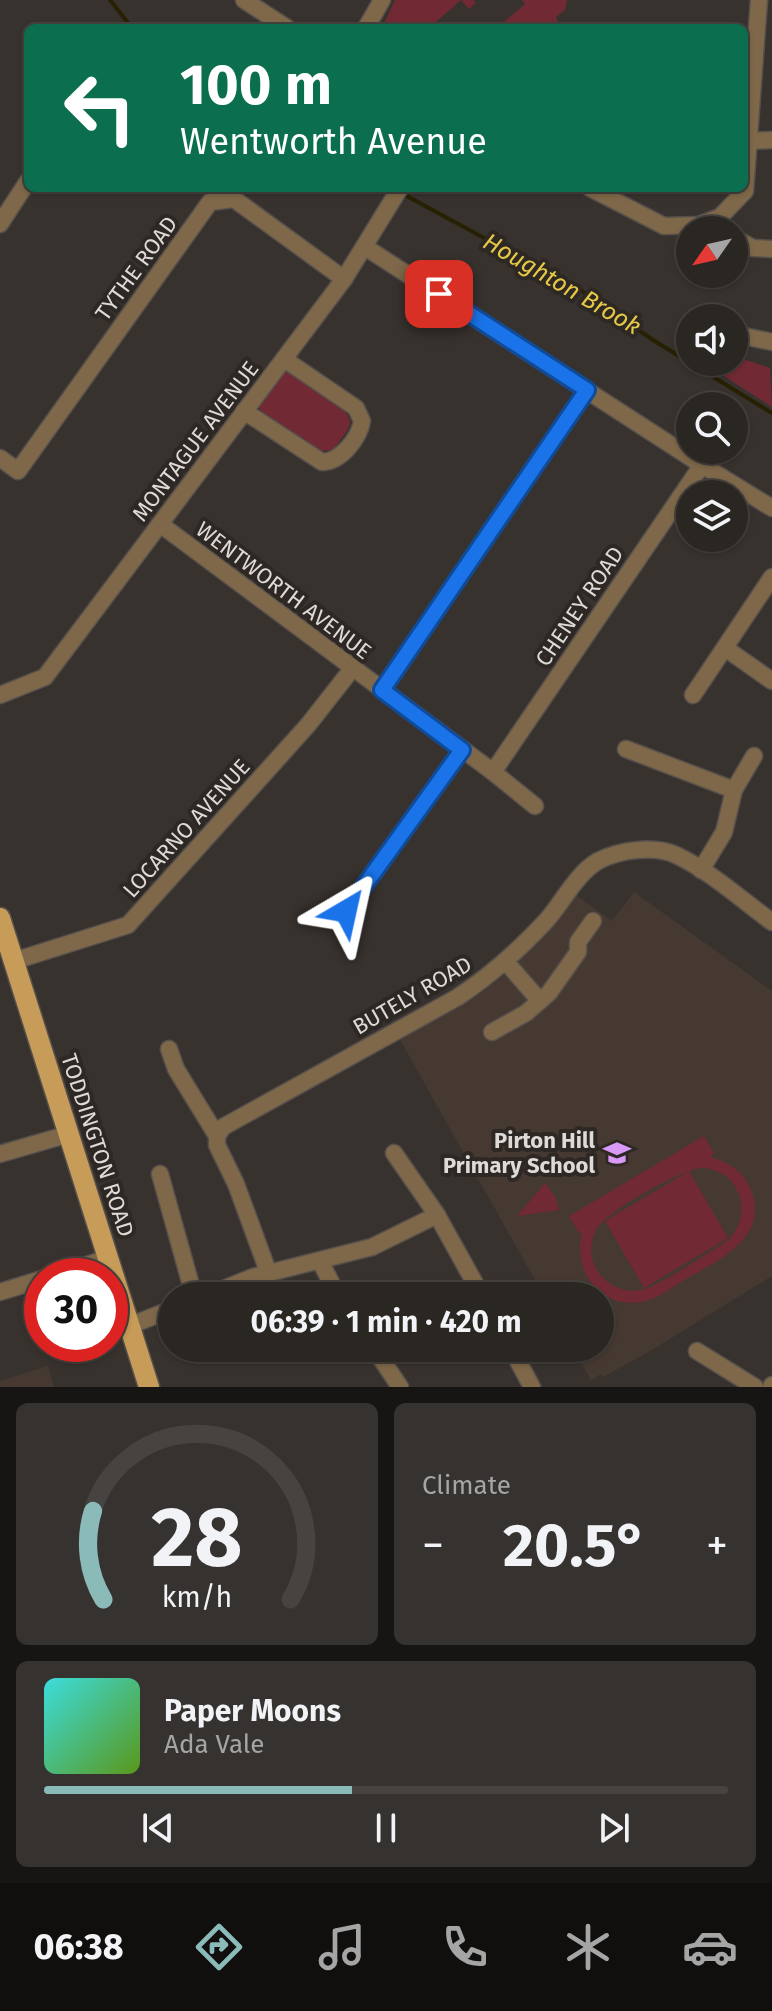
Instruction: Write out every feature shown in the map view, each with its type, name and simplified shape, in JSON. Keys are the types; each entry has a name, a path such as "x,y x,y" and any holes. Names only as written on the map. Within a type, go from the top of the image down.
{"main road":[{"name":"TODDINGTON ROAD","path":"0,918 109,1258"},
{"name":"TODDINGTON ROAD","path":"128,1323 149,1387"}],"street":[{"path":"244,0 281,24"},
{"path":"368,24 382,0"},
{"path":"748,161 764,52 759,0"},
{"path":"750,141 772,140"},
{"path":"3,214 24,186"},
{"path":"598,192 664,226 676,226"},
{"path":"730,216 744,192"},
{"name":"MONTAGUE AVENUE","path":"0,695 45,677 344,279 396,195"},
{"name":"TYTHE ROAD","path":"0,458 18,471 210,202 234,199 344,279"},
{"path":"748,245 772,249"},
{"path":"365,247 772,508"},
{"path":"748,337 772,342"},
{"path":"244,411 322,462 337,459 359,432 362,421 356,408 284,359"},
{"path":"382,690 587,390"},
{"name":"CHENEY ROAD","path":"493,772 702,465"},
{"name":"WENTWORTH AVENUE","path":"160,524 535,806"},
{"path":"693,695 772,577"},
{"path":"725,648 772,681"},
{"name":"LOCARNO AVENUE","path":"14,961 128,925 308,725 352,669"},
{"path":"626,749 734,790"},
{"path":"346,911 462,750"},
{"path":"701,870 724,832 734,790 754,756"},
{"name":"BUTELY ROAD","path":"217,1136 223,1127 458,997 506,962 548,919 584,872 598,861 621,853 647,850 674,854 772,922"},
{"path":"492,1032 526,1013 549,993 578,952 578,942 593,921"},
{"path":"506,962 540,1001"},
{"path":"169,1049 184,1083 217,1136 217,1145 236,1184 269,1274"},
{"path":"0,1154 69,1134"},
{"path":"394,1153 437,1215 474,1282"},
{"path":"160,1174 190,1282"},
{"path":"241,1282 372,1247 437,1215"},
{"path":"320,1261 331,1282"},
{"path":"0,1292 24,1285"},
{"path":"129,1326 158,1315"},
{"path":"697,1351 755,1387"},
{"path":"383,1362 400,1387"},
{"path":"519,1362 532,1387"}],"shaded area":[{"path":"395,0 461,0 434,24 384,24"},
{"path":"461,0 473,0 476,3 469,9"},
{"path":"522,0 567,0 565,10 556,17 559,24 502,24 525,4"},
{"path":"748,361 770,368 772,407 724,376 748,376"},
{"path":"289,367 329,394 331,401 349,418 348,428 333,450 320,451 261,412 261,400"},
{"name":"Pirton Hill Primary School","path":"634,892 772,991 772,1276 647,1353 603,1377 601,1374 591,1380 581,1362 614,1362 614,1282 536,1282 399,1038 500,976 547,932 576,895 612,921"},
{"path":"704,1136 714,1153 710,1157 729,1164 744,1178 755,1207 753,1221 738,1245 713,1264 642,1302 614,1300 614,1286 628,1290 649,1287 726,1242 735,1231 741,1207 734,1185 726,1176 715,1170 691,1170 644,1193 602,1222 592,1241 591,1253 599,1274 607,1282 591,1282 581,1260 582,1232 579,1233 569,1216"},
{"path":"689,1171 728,1238 644,1288 605,1221"},
{"path":"545,1183 556,1198 559,1210 517,1216"},
{"path":"48,1366 54,1387 0,1387 0,1381"}],"waterway":[{"name":"Houghton Brook","path":"110,0 129,24"},
{"name":"Houghton Brook","path":"403,194 582,291 653,340 772,413"}],"place":[{"name":"Pirton Hill Primary School","path":"617,1153"}],"route":[{"path":"346,911 462,750 382,690 587,390 439,294"}]}
